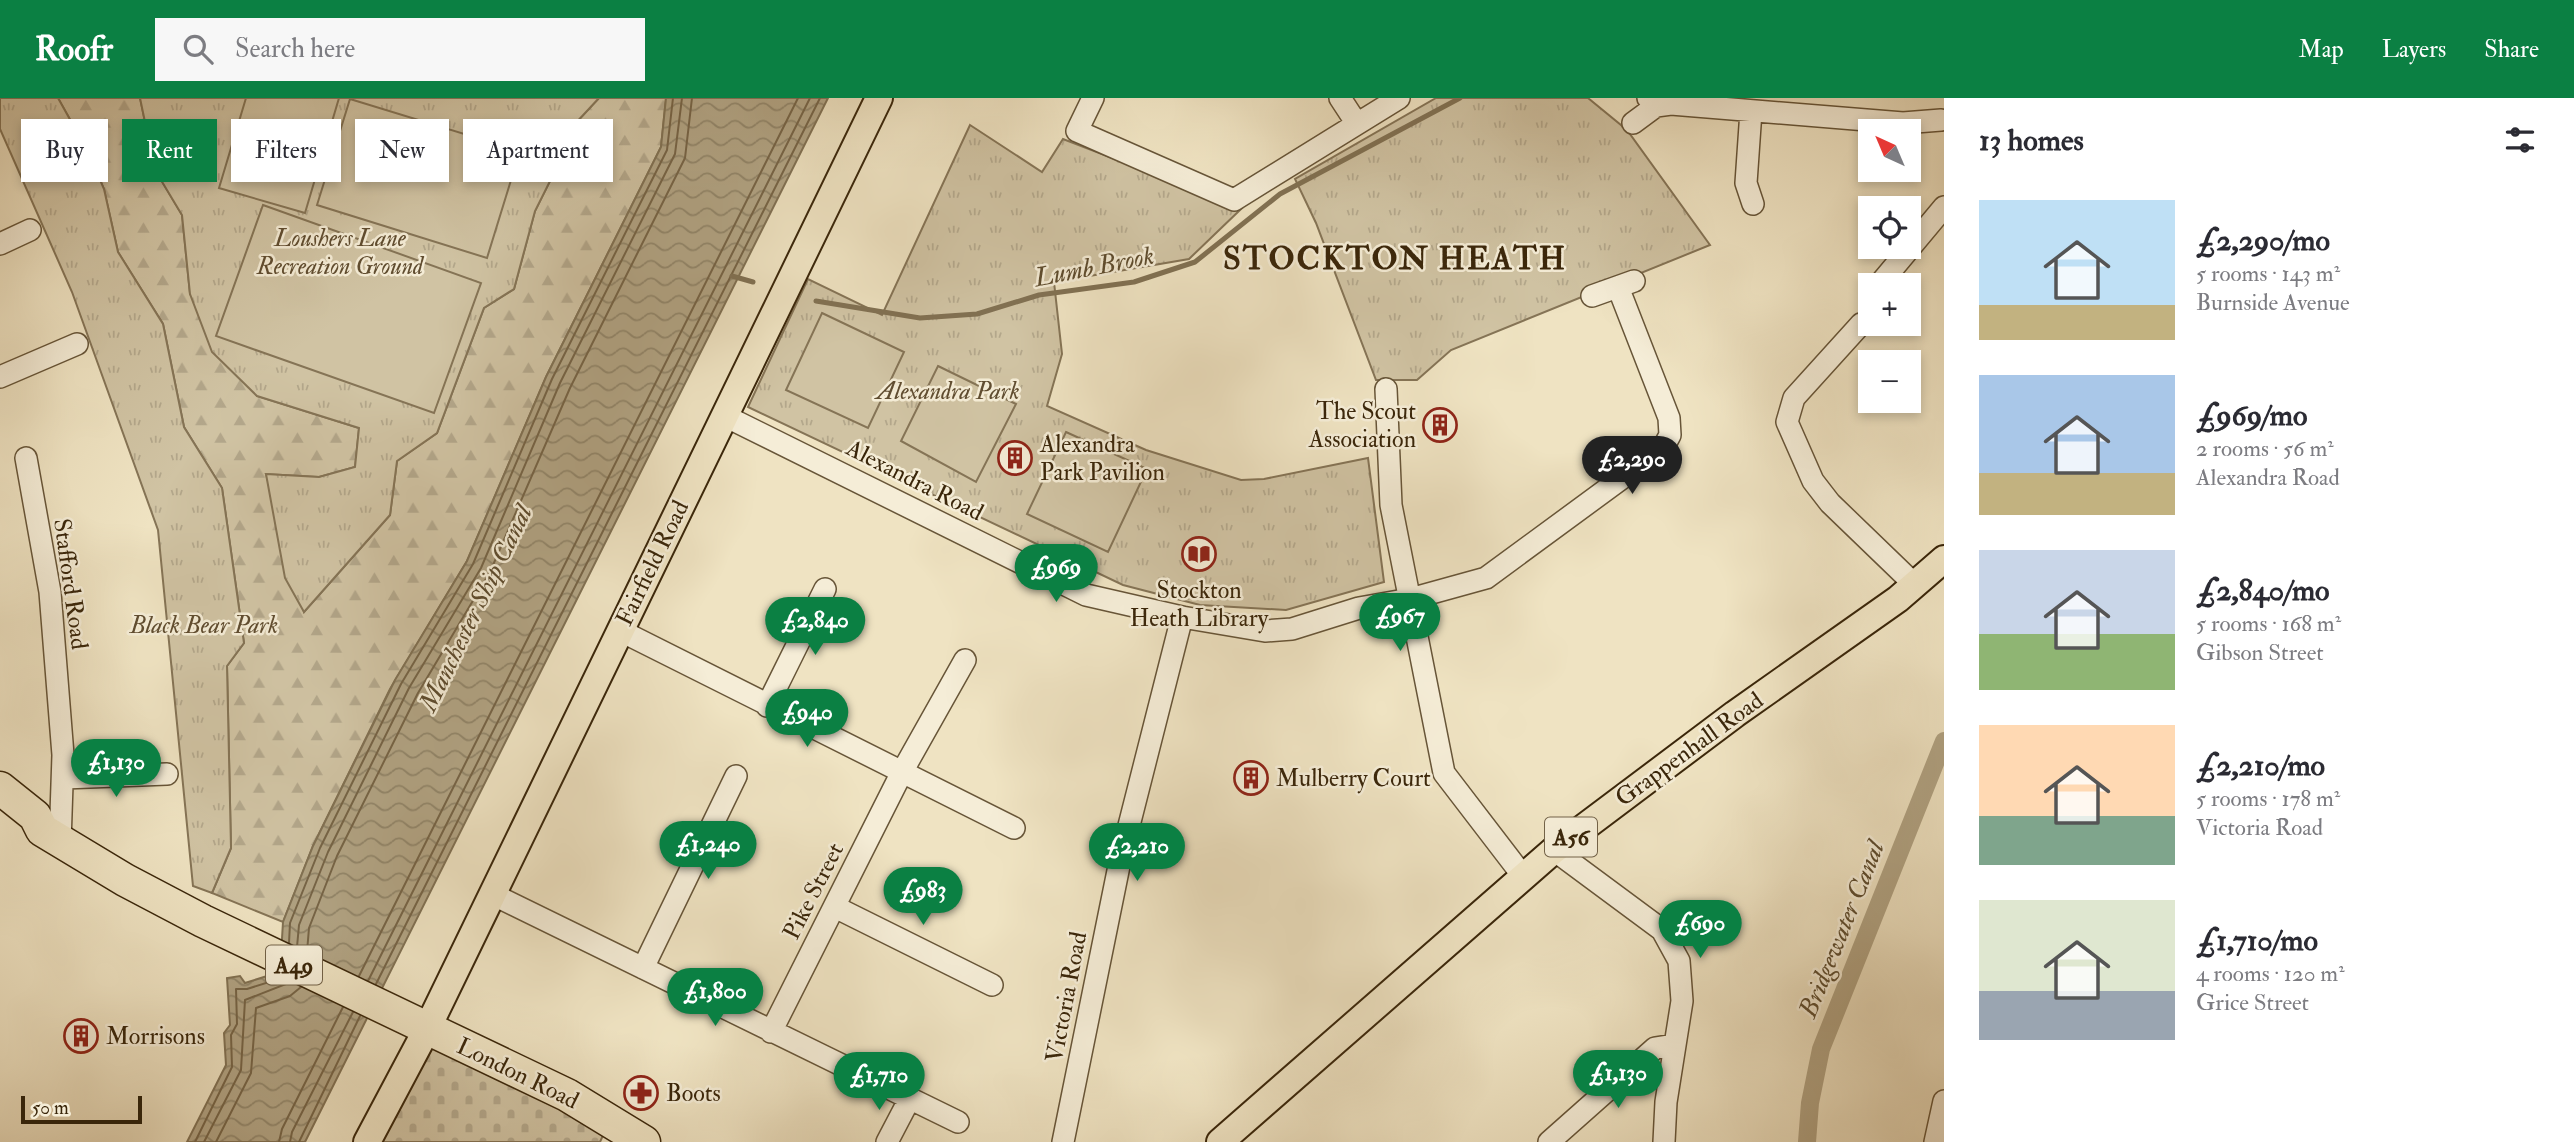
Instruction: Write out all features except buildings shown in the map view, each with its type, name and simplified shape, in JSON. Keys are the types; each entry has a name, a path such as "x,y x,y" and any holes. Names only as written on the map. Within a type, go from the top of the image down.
{"highway":[{"name":"A49","path":"0,788 35,816 51,837"},
{"name":"A49","path":"0,815 25,829 51,837 191,914 427,1028"},
{"name":"London Road","path":"427,1028 567,1095 644,1142"}],"main road":[{"name":"Fairfield Road","path":"367,1142 427,1028 879,98"},
{"name":"Grappenhall Road","path":"1220,1142 1554,850 1692,745 1915,585 1944,559"}],"street":[{"path":"1093,98 1077,131 1234,200 1399,98"},
{"path":"1339,98 1357,124"},
{"path":"1633,123 1652,102 1903,123 1943,119"},
{"path":"1751,111 1746,183 1753,204"},
{"path":"1889,273 1944,207"},
{"path":"0,244 30,230"},
{"name":"Alexandra Road","path":"723,415 1074,590 1182,617 1265,631 1292,629 1359,608 1411,598 1486,578 1657,453 1667,442 1671,428 1669,418 1626,284 1592,296"},
{"path":"1858,327 1794,398 1787,422 1813,481 1830,503 1915,585"},
{"path":"0,377 78,344"},
{"path":"1386,389 1391,505 1444,773 1523,876"},
{"name":"Stafford Road","path":"26,458 50,592 64,778 51,837"},
{"path":"767,706 825,590"},
{"name":"Victoria Road","path":"1063,1142 1123,848 1182,617"},
{"path":"619,630 1014,828"},
{"name":"Pike Street","path":"771,1032 902,772 965,660"},
{"path":"64,778 167,774"},
{"path":"643,968 736,776"},
{"path":"1554,850 1579,872 1642,913 1662,930 1672,945 1682,979 1664,1142"},
{"path":"492,894 958,1122"},
{"path":"835,907 992,985"},
{"path":"1549,1142 1655,1048 1674,1045"},
{"path":"887,1142 909,1100"},
{"path":"1936,1142 1944,1101"}],"green space":[{"name":"Black Bear Park","path":"0,98 58,98 70,119 21,119 21,177 0,129"},
{"path":"58,98 140,98 144,119 122,119 122,182 162,182 182,215 190,294 257,396 359,428 355,467 319,477 266,474 304,612 390,515 397,461 437,433 484,308 514,289 535,211 550,182 613,182 613,119 579,119 599,98 666,98 661,147 546,377 467,561 390,689 313,846 283,922 212,893 231,848 227,666 244,643 222,488 184,427 163,324 118,252 101,182 108,182 108,119 70,119"},
{"name":"Loushers Lane Recreation Ground","path":"140,98 599,98 579,119 463,119 463,182 550,182 535,211 514,289 484,308 437,433 397,461 390,515 304,612 285,578 266,474 319,477 355,467 359,428 257,396 212,352 190,294 182,215 162,182 217,182 217,119 144,119"},
{"path":"246,98 339,98 333,119 240,119"},
{"path":"1436,98 1588,98 1627,130 1710,245 1451,350 1417,380 1376,380 1316,223 1295,179"},
{"path":"350,99 415,119 355,119 355,182 449,182 449,129 463,134 463,182 510,182 487,258 317,205 324,182 341,182 341,128"},
{"name":"Alexandra Park","path":"970,125 1042,172 1063,139 1242,208 1189,259 1054,282 1062,354 1047,406 1146,450 1241,480 1264,479 1368,458 1384,582 1286,610 1200,605 1123,585 748,407 808,279 882,315"},
{"path":"231,148 231,182 314,182 305,213 219,188"},
{"name":"Black Bear Park","path":"23,182 101,182 118,252 163,324 184,427 222,488 244,643 227,666 231,848 212,893 193,886 158,530 72,292"},
{"path":"263,205 481,283 434,413 216,336"},
{"path":"822,313 904,352 868,428 786,390"},
{"path":"938,366 1016,404 976,482 901,441"},
{"path":"1066,432 1147,469 1108,552 1027,514"},
{"path":"430,1036 609,1122 600,1142 379,1142"}],"water":[{"name":"Manchester Ship Canal","path":"666,98 828,98 305,1142 187,1142 226,1065 224,1033 230,1025 227,978 240,976 245,983 280,972 283,922 313,846 395,680 467,561 546,377 661,147"}],"waterway":[{"name":"Lumb Brook","path":"816,301 920,318 977,314 1039,295 1134,282 1195,262 1280,194 1460,98"},
{"name":"Lumb Brook","path":"732,276 753,282"},
{"name":"Bridgewater Canal","path":"1807,1142 1810,1103 1821,1049 1944,741"}],"place":[{"name":"The Scout Association","path":"1440,425"},
{"name":"Alexandra Park Pavilion","path":"1015,458"},
{"name":"Stockton Heath Library","path":"1199,554"},
{"name":"Mulberry Court","path":"1251,778"},
{"name":"Morrisons","path":"81,1036"},
{"name":"Boots","path":"641,1093"}],"district":[{"name":"STOCKTON HEATH","path":"1395,258"}]}
